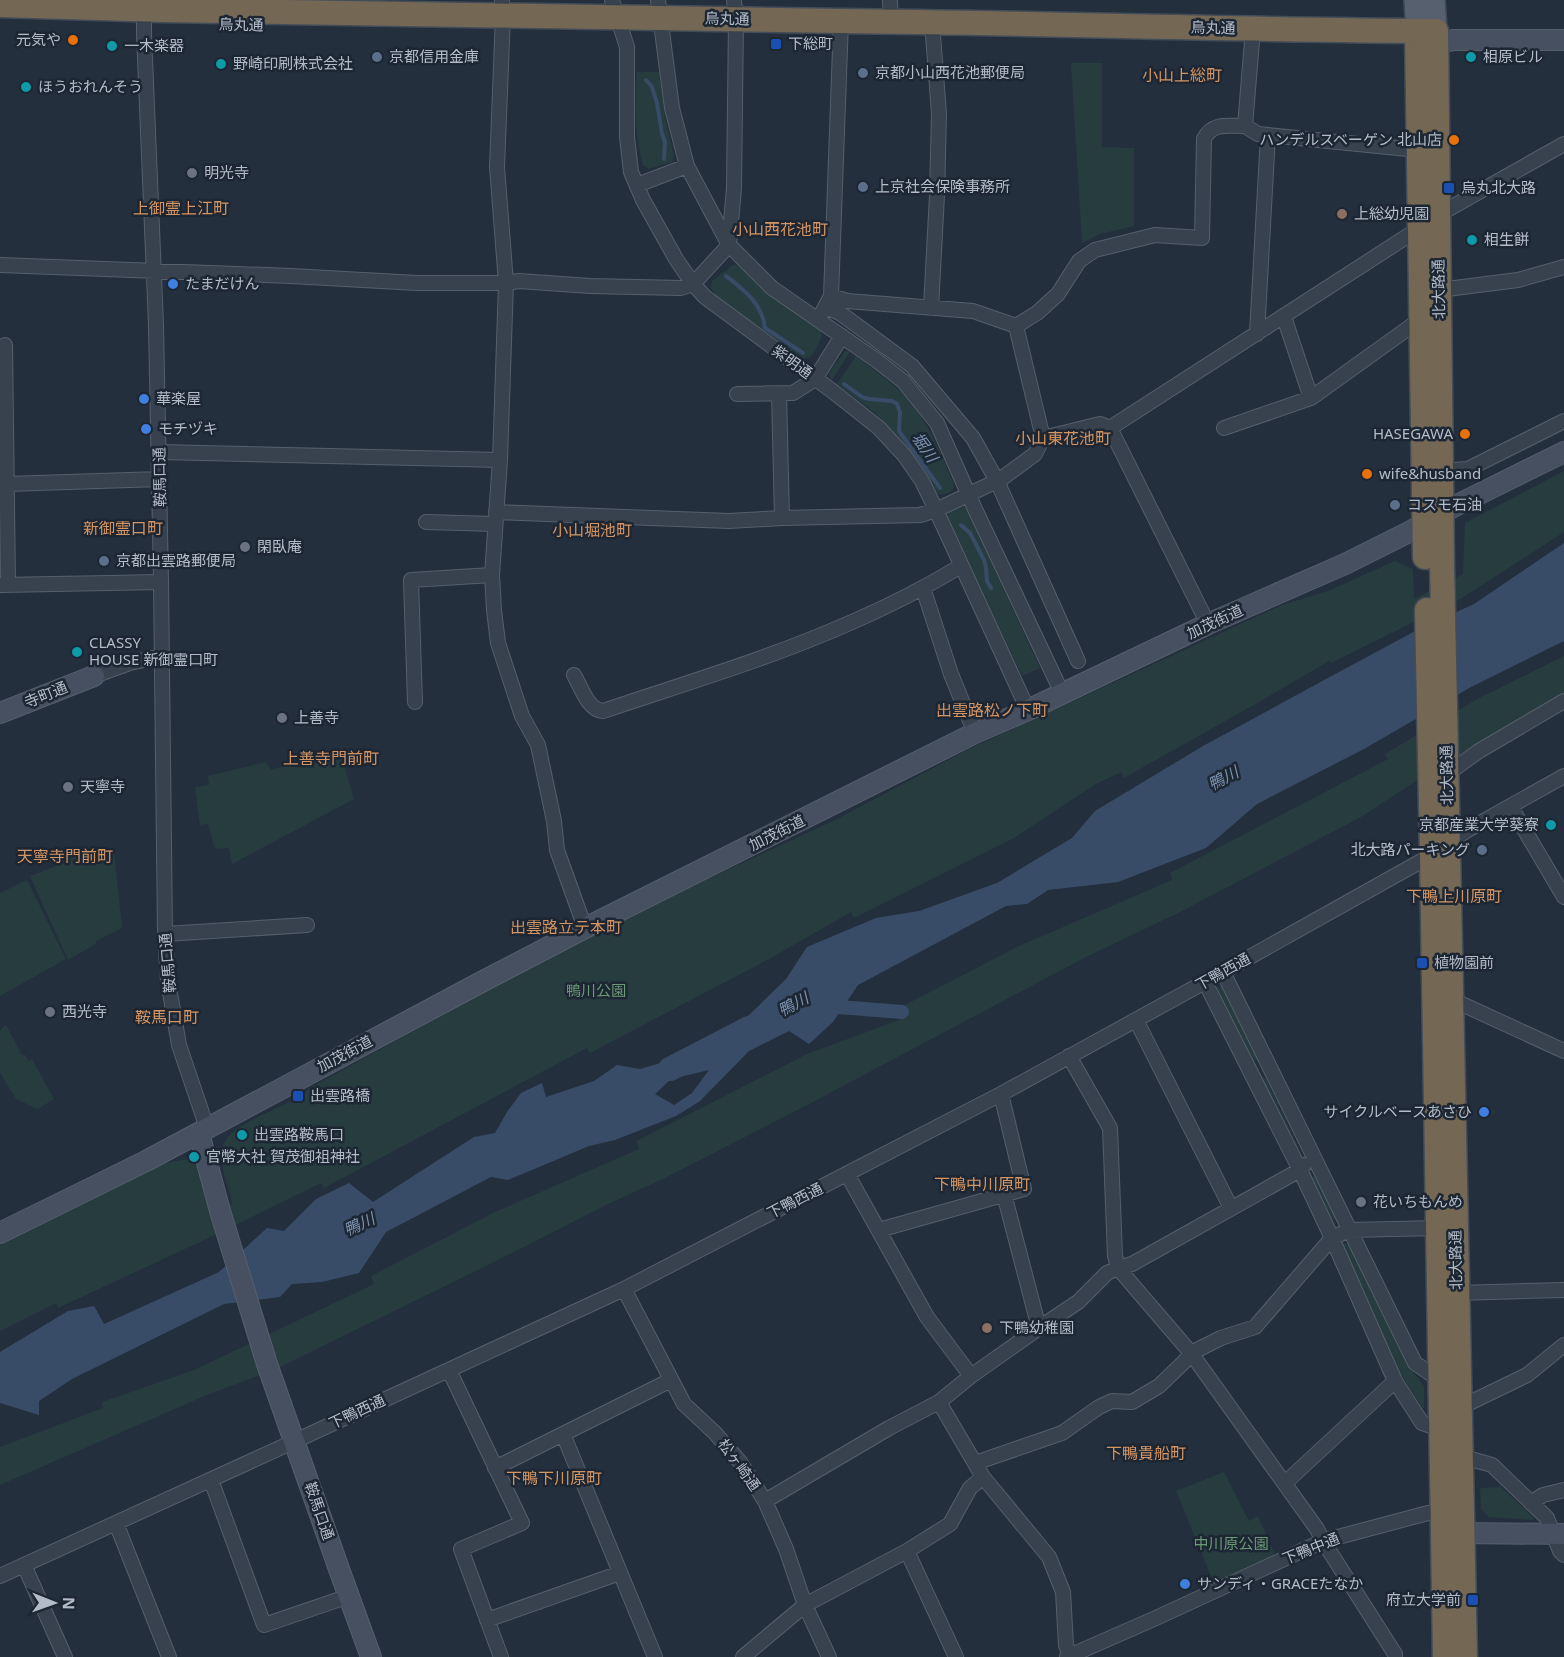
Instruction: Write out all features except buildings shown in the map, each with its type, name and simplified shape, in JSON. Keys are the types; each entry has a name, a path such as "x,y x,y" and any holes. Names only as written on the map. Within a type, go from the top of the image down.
{"highway":[{"name":"烏丸通","path":"0,7 144,11 735,18 841,29 933,29 1036,41 1252,37 1378,46 1432,38"},
{"name":"烏丸通","path":"0,20 144,11"},
{"name":"烏丸通","path":"841,29 891,11 933,29"},
{"name":"北大路通","path":"1432,38 1418,150 1439,290 1441,471 1433,518"},
{"name":"北大路通","path":"1432,38 1429,222 1421,320 1433,518 1441,772 1438,1228 1445,1657"},
{"name":"北大路通","path":"1440,850 1452,999 1465,1657"}],"main road":[{"name":"北大路通","path":"1415,0 1432,38"},
{"name":"北大路通","path":"1432,38 1434,0"}],"street":[{"path":"0,0 0,7"},
{"name":"鞍馬口通","path":"144,11 155,270 160,479 165,934 168,981 177,1035 203,1130 219,1211 267,1364 371,1657"},
{"path":"503,15 497,167 506,283 500,460 492,574 494,610 498,643 522,716 538,745 554,821 557,850 585,928"},
{"name":"紫明通","path":"617,17 627,47 627,137 632,172 643,200 676,259 705,297 879,428 904,455 922,481 1028,710"},
{"path":"660,17 672,108 687,166 729,245 772,288 903,381 938,423 968,494 1062,693"},
{"path":"0,265 417,283 519,281 590,286 681,288 693,284 729,245 734,188 735,18"},
{"path":"819,320 828,301 841,29"},
{"path":"931,308 939,114 933,29"},
{"path":"1245,126 1252,37"},
{"name":"烏丸通","path":"1432,38 1564,40"},
{"path":"1016,326 1037,313 1058,294 1079,261 1095,250 1155,235 1202,238 1205,136 1215,127 1245,126 1258,134 1418,150"},
{"path":"1257,334 1268,135"},
{"path":"1110,428 1429,222 1564,144"},
{"path":"637,184 687,166"},
{"path":"1439,290 1518,280 1564,268"},
{"path":"828,301 973,311 1016,326"},
{"path":"828,301 840,313 912,366 973,438 997,481 1078,661"},
{"path":"1284,317 1311,398"},
{"path":"1224,429 1311,398 1421,320"},
{"path":"426,522 495,518 729,521 920,515 936,510 997,481 1035,454 1043,438 1016,326"},
{"path":"737,394 793,393 815,379 842,336"},
{"path":"5,345 7,484 4,585 161,582"},
{"path":"779,394 783,518"},
{"path":"1441,471 1468,469 1564,421"},
{"path":"1043,438 1100,424 1110,428 1208,624"},
{"path":"159,452 500,460"},
{"name":"加茂街道","path":"0,1233 146,1161 585,928 975,733 1208,624 1345,564 1564,452"},
{"path":"7,484 160,479"},
{"path":"574,675 592,707 597,711 603,711 779,651 850,623 923,588 962,566"},
{"path":"415,702 411,580 492,574"},
{"path":"923,588 951,674 975,733"},
{"name":"寺町通","path":"0,713 130,663 162,656"},
{"path":"1441,772 1564,701"},
{"name":"下鴨西通","path":"0,1576 296,1442 624,1289 1001,1094 1440,850 1466,831 1564,776"},
{"path":"1511,807 1564,897"},
{"path":"165,934 307,925"},
{"path":"1223,972 1414,1364 1441,1381"},
{"path":"1205,982 1332,1238 1395,1381 1422,1423 1442,1430"},
{"path":"1452,999 1564,1051"},
{"path":"1136,1020 1231,1208"},
{"path":"1069,1056 1110,1128 1115,1256 1118,1268 1191,1353 1285,1483 1317,1529 1395,1657"},
{"path":"879,1230 1024,1189 1001,1094"},
{"path":"765,1501 889,1428 939,1402 971,1376 1078,1302 1107,1273 1132,1264 1299,1170 1312,1155"},
{"path":"847,1174 927,1317 971,1376"},
{"path":"1004,1194 1039,1328"},
{"path":"975,1463 1062,1434 1099,1407 1112,1401 1132,1402 1160,1386 1191,1353 1221,1338 1255,1327 1332,1238 1349,1230 1438,1228"},
{"name":"松ヶ崎通","path":"624,1289 684,1404 715,1433 740,1462 765,1501 786,1549 805,1605 829,1657"},
{"path":"1457,1293 1564,1290"},
{"path":"1459,1408 1527,1375 1564,1345"},
{"path":"449,1370 522,1522 461,1550 501,1657"},
{"path":"495,1468 671,1380"},
{"path":"1285,1483 1395,1381"},
{"path":"939,1402 983,1477 1049,1557 1063,1592 1066,1645 1069,1656"},
{"path":"563,1434 655,1657"},
{"path":"1460,1456 1492,1465 1547,1518 1559,1534 1560,1551 1564,1555"},
{"path":"743,1657 805,1605 907,1551 950,1524 970,1488 983,1477"},
{"path":"211,1480 264,1624 349,1596"},
{"path":"1531,1503 1543,1495 1564,1490"},
{"name":"下鴨中通","path":"1069,1656 1323,1541 1428,1513 1443,1514"},
{"path":"1443,1514 1462,1533 1559,1534"},
{"path":"116,1523 169,1657"},
{"path":"907,1551 956,1657"},
{"path":"24,1565 65,1657"},
{"path":"487,1620 620,1574"}],"green space":[{"path":"1071,63 1102,63 1102,147 1134,148 1134,226 1100,234 1082,243"},
{"path":"637,72 659,72 665,117 674,155 672,162 649,169 643,165 638,141"},
{"path":"733,265 738,265 772,296 820,330 822,336 812,355 800,358 716,296 711,288 712,281"},
{"path":"845,351 850,352 832,380 829,373"},
{"path":"856,356 900,391 918,412 938,447 954,485 949,492 938,494 911,452 876,414 837,384"},
{"name":"鴨川公園","path":"1564,471 1564,532 1462,598 1331,663 1329,661 1124,778 1121,772 1094,785 1014,838 854,918 851,912 771,958 590,1053 587,1048 324,1188 321,1183 58,1308 56,1303 0,1331 0,1244 153,1165 188,1159 197,1162 210,1214 232,1204 223,1168 222,1148 236,1130 548,957 837,819 967,750 1282,605 1328,591 1395,561 1413,569 1414,599 1463,574 1465,523"},
{"path":"962,506 966,508 1040,668 1022,676 947,517 949,512"},
{"path":"1564,656 1564,697 1480,742 1361,817 1178,913 1086,957 663,1179 276,1369 207,1395 0,1485 0,1447 103,1408 102,1402 194,1370 374,1284 371,1276 495,1212 639,1149 636,1141 807,1054 907,1017 903,1006 1019,946 1172,880 1170,873 1388,759 1385,754 1477,699"},
{"path":"340,752 354,799 232,864 229,848 215,849 208,824 200,825 195,787 209,785 208,776 266,762 271,770 289,763"},
{"path":"114,851 122,928 96,941 96,944 68,960 30,876 69,861 72,855"},
{"path":"27,880 66,959 0,996 0,893"},
{"path":"1224,986 1257,1060 1251,1062 1217,992"},
{"path":"6,1025 22,1055 25,1055 29,1061 32,1059 54,1099 38,1109 16,1099 0,1073 0,1030"},
{"path":"1262,1077 1266,1079 1298,1147 1297,1151 1260,1079"},
{"path":"1315,1175 1339,1220 1333,1220 1312,1178"},
{"path":"1348,1243 1353,1245 1406,1363 1424,1386 1424,1408 1397,1369 1342,1246"},
{"name":"中川原公園","path":"1224,1472 1249,1521 1258,1516 1276,1558 1220,1583 1213,1581 1176,1491"},
{"path":"1501,1487 1534,1518 1533,1520 1489,1517 1481,1509 1480,1488"}],"water":[{"path":"1564,543 1564,641 1471,687 1364,749 1257,804 1206,848 1118,882 1048,890 1027,904 1006,906 858,985 833,1022 809,1044 789,1031 749,1051 700,1101 676,1116 615,1140 589,1146 508,1180 491,1177 386,1232 359,1273 322,1282 292,1284 280,1297 224,1304 72,1379 39,1401 39,1415 0,1403 0,1352 68,1311 94,1306 104,1324 219,1272 267,1228 284,1231 316,1199 349,1183 373,1202 474,1137 495,1133 521,1093 542,1083 546,1097 594,1081 617,1065 640,1069 712,1051 786,979 807,947 876,918 919,911 997,883 1072,838 1095,811 1203,746 1419,629 1474,604","holes":["709,1070 692,1093 674,1105 655,1094 671,1079"]}],"waterway":[{"name":"堀川","path":"646,80 652,87 657,103 665,142 664,159"},
{"name":"堀川","path":"726,276 756,304 765,328 803,353"},
{"name":"堀川","path":"844,384 862,397 892,401 897,404 900,412 899,431 940,488"},
{"name":"堀川","path":"961,525 970,533 984,560 987,581 991,588"},
{"path":"826,1006 902,1012"},
{"name":"鴨川","path":"670,1069 749,1028"}],"place":[{"name":"元気や","path":"73,40"},
{"name":"下総町","path":"776,44"},
{"name":"一木楽器","path":"112,46"},
{"name":"京都信用金庫","path":"377,57"},
{"name":"相原ビル","path":"1471,57"},
{"name":"野崎印刷株式会社","path":"221,64"},
{"name":"京都小山西花池郵便局","path":"863,73"},
{"name":"ほうおれんそう","path":"26,87"},
{"name":"ハンデルスベーゲン 北山店","path":"1454,140"},
{"name":"明光寺","path":"192,173"},
{"name":"上京社会保険事務所","path":"863,187"},
{"name":"烏丸北大路","path":"1449,188"},
{"name":"上総幼児園","path":"1342,214"},
{"name":"相生餅","path":"1472,240"},
{"name":"たまだけん","path":"173,284"},
{"name":"華楽屋","path":"144,399"},
{"name":"モチヅキ","path":"146,429"},
{"name":"HASEGAWA","path":"1465,434"},
{"name":"wife&husband","path":"1367,474"},
{"name":"コスモ石油","path":"1395,505"},
{"name":"閑臥庵","path":"245,547"},
{"name":"京都出雲路郵便局","path":"104,561"},
{"name":"CLASSY HOUSE 新御霊口町","path":"77,652"},
{"name":"上善寺","path":"282,718"},
{"name":"天寧寺","path":"68,787"},
{"name":"京都産業大学葵寮","path":"1551,825"},
{"name":"北大路パーキング","path":"1482,850"},
{"name":"植物園前","path":"1422,963"},
{"name":"西光寺","path":"50,1012"},
{"name":"出雲路橋","path":"298,1096"},
{"name":"サイクルベースあさひ","path":"1484,1112"},
{"name":"出雲路鞍馬口","path":"242,1135"},
{"name":"官幣大社 賀茂御祖神社","path":"194,1157"},
{"name":"花いちもんめ","path":"1361,1202"},
{"name":"下鴨幼稚園","path":"987,1328"},
{"name":"サンディ・GRACEたなか","path":"1185,1584"},
{"name":"府立大学前","path":"1473,1600"}],"district":[{"name":"小山上総町","path":"1182,75"},
{"name":"上御霊上江町","path":"181,208"},
{"name":"小山西花池町","path":"780,229"},
{"name":"小山東花池町","path":"1063,438"},
{"name":"新御霊口町","path":"123,528"},
{"name":"小山堀池町","path":"592,530"},
{"name":"出雲路松ノ下町","path":"992,710"},
{"name":"上善寺門前町","path":"331,758"},
{"name":"天寧寺門前町","path":"65,856"},
{"name":"下鴨上川原町","path":"1454,896"},
{"name":"出雲路立テ本町","path":"566,927"},
{"name":"鞍馬口町","path":"167,1017"},
{"name":"下鴨中川原町","path":"982,1184"},
{"name":"下鴨貴船町","path":"1146,1453"},
{"name":"下鴨下川原町","path":"554,1478"}]}
